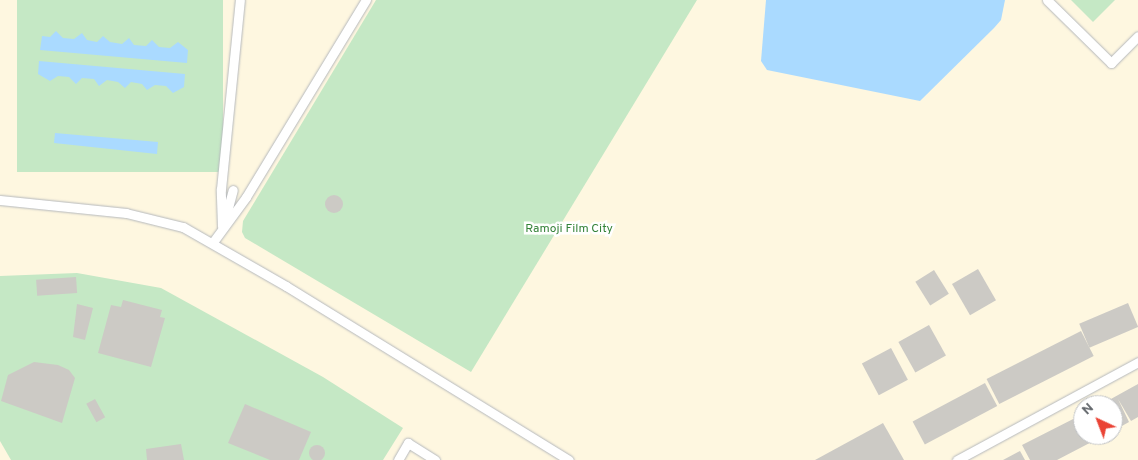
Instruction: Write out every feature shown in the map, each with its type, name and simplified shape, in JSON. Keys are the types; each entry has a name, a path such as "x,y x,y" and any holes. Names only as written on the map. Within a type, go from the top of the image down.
{"lane":[{"path":"222,226 221,189 240,0"},
{"path":"213,242 222,226 246,197 366,0"},
{"path":"1047,0 1111,62 1138,36"},
{"path":"222,226 233,190"},
{"path":"0,200 126,213 183,227 213,242 569,460"},
{"path":"957,460 1138,362"},
{"path":"398,460 408,444 435,460"}],"shaded area":[{"name":"Ramoji Film City","path":"0,0 1138,0 1138,460 0,460"}],"green space":[{"path":"17,0 223,0 223,172 17,172"},
{"path":"376,0 697,0 471,372 245,238 242,232 243,221"},
{"path":"1071,0 1115,0 1093,22"},
{"path":"77,273 161,288 323,377 403,428 383,460 11,460 0,441 0,276"}],"water":[{"path":"766,0 1005,0 1001,20 920,101 767,70 761,61"},
{"path":"56,31 63,38 74,39 82,33 87,40 97,42 103,36 110,42 122,44 129,38 134,45 146,46 152,40 159,47 170,48 178,42 188,50 187,63 40,50 42,36 50,37"},
{"path":"39,61 185,74 184,87 173,93 166,86 155,85 147,90 142,84 131,82 125,88 118,82 107,80 99,86 94,79 82,78 76,84 69,77 58,76 50,81 38,74"},
{"path":"55,133 158,142 157,154 54,143"}],"building":[{"path":"334,195 340,198 343,204 340,210 334,213 328,210 325,204 328,198"},
{"path":"978,269 996,300 970,315 952,284"},
{"path":"934,270 949,294 930,305 915,282"},
{"path":"76,277 77,293 37,296 36,280"},
{"path":"123,300 162,310 160,317 165,318 151,367 98,353 111,305 121,307"},
{"path":"1128,303 1138,327 1089,348 1079,324"},
{"path":"77,304 93,308 85,340 73,337"},
{"path":"929,325 946,356 915,373 898,342"},
{"path":"1081,331 1094,356 999,404 987,379"},
{"path":"891,348 908,380 879,395 862,363"},
{"path":"34,362 58,365 69,370 75,378 62,423 1,401 8,375"},
{"path":"985,383 997,406 925,444 913,421"},
{"path":"1138,384 1138,417 1131,421 1123,407 1123,395 1118,395"},
{"path":"95,399 105,417 96,422 86,404"},
{"path":"245,404 311,432 299,460 270,460 228,443"},
{"path":"1123,409 1129,422 1123,425"},
{"path":"1073,419 1073,445 1086,445 1057,460 1030,460 1022,445"},
{"path":"883,423 904,460 815,460"},
{"path":"181,444 184,460 147,460 146,449"},
{"path":"314,445 320,445 325,450 323,459 314,461 309,456 309,450"},
{"path":"1020,451 1025,460 1003,460"}]}
